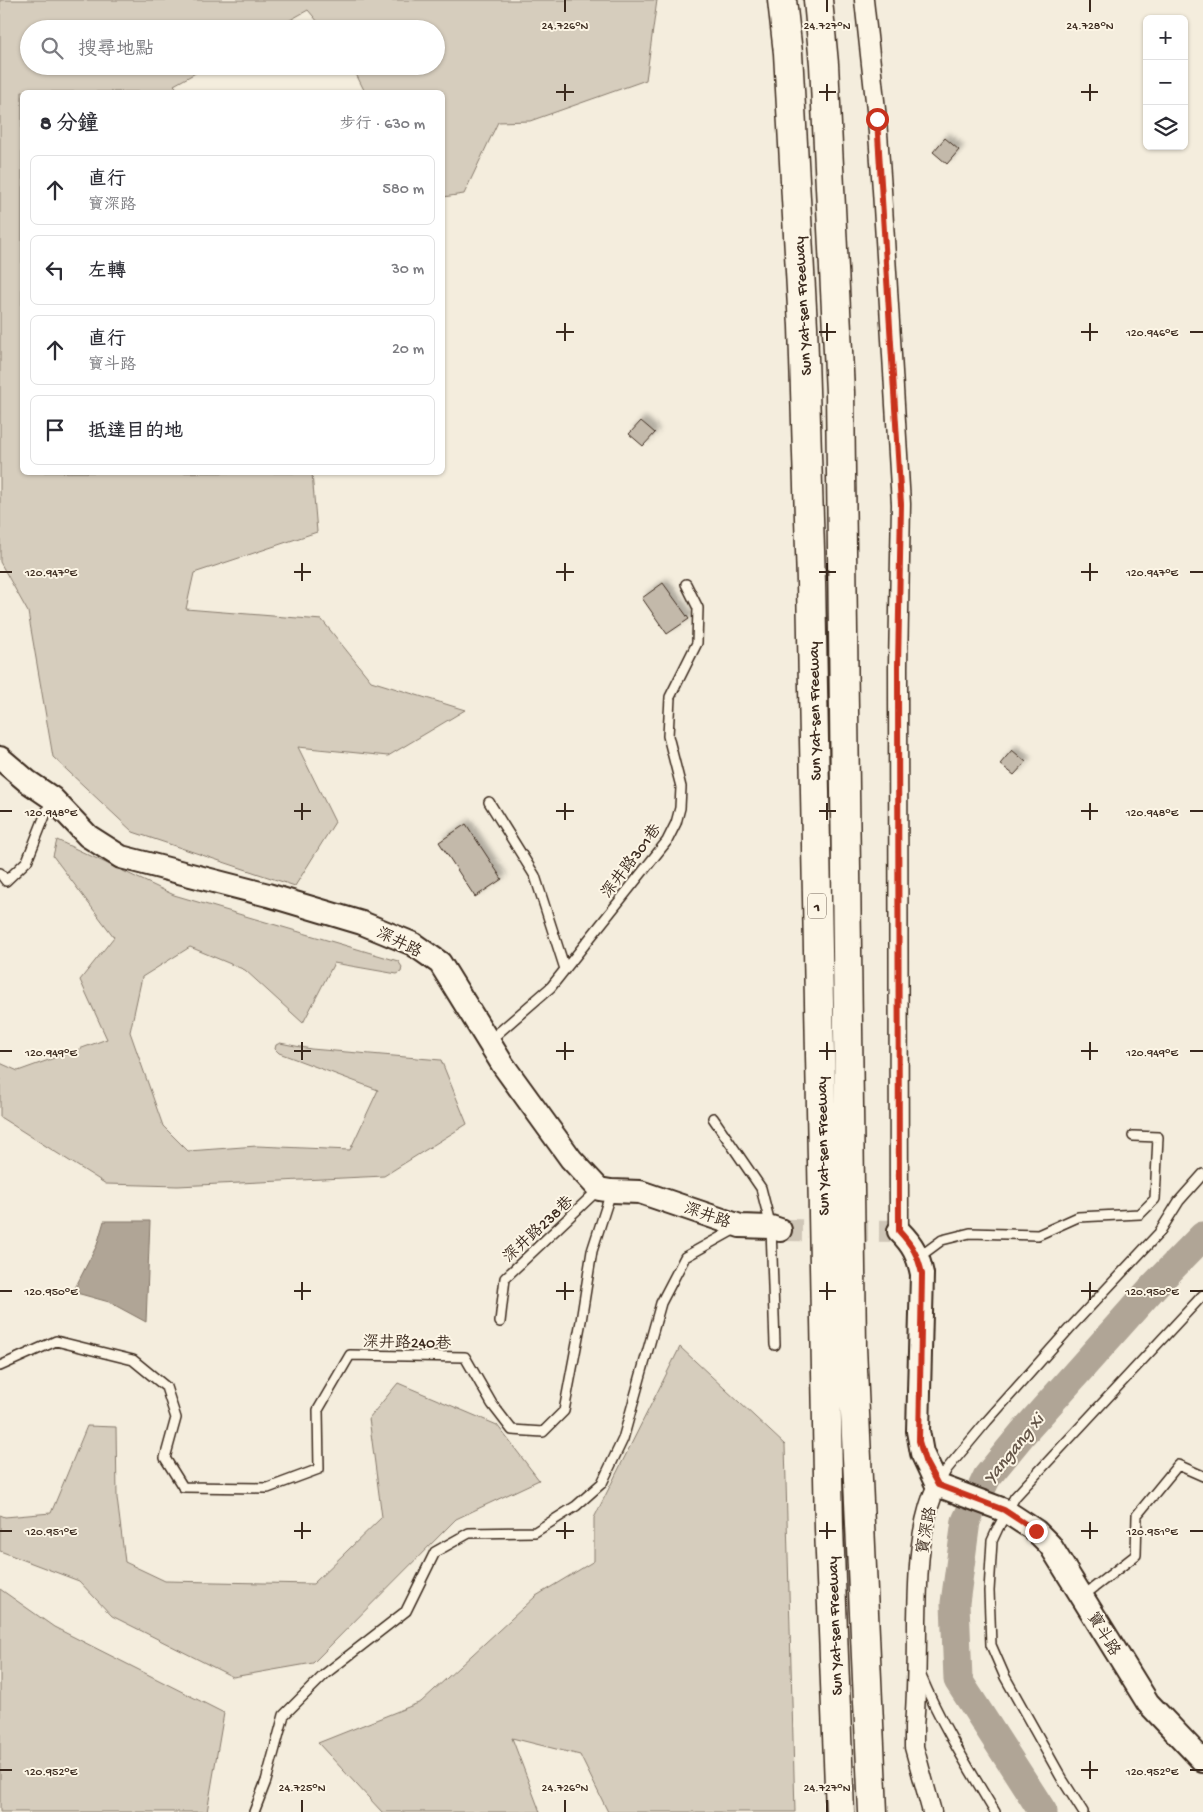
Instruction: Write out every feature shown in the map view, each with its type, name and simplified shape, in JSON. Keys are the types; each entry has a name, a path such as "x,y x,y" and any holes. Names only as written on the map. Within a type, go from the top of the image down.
{"highway":[{"name":"Sun Yat-sen Freeway","path":"782,0 788,53 803,326 811,582 827,1479 840,1812"},
{"name":"Sun Yat-sen Freeway","path":"818,0 824,64 840,392 852,1347 873,1812"}],"street":[{"name":"寶深路","path":"864,0 882,182 901,504 898,666 899,1231 909,1241 918,1257 922,1274 918,1431 922,1453 938,1485 929,1503 925,1519 918,1592 914,1747 932,1812"},
{"name":"深井路","path":"0,758 27,781 52,798 88,836 121,857 259,893 362,923 413,944 440,963 503,1065 571,1159 605,1190 640,1192 740,1226 776,1229"},
{"name":"寶斗路","path":"938,1485 1006,1511 1036,1531 1050,1545 1148,1703 1203,1761"}],"lane":[{"name":"深井路301巷","path":"488,1041 551,987 667,841 676,823 680,808 681,787 668,736 670,697 697,643 698,608 686,584"},
{"path":"0,873 6,882 27,861 52,798"},
{"path":"489,802 535,876 565,969"},
{"path":"713,1118 761,1188 776,1229 774,1345"},
{"path":"918,1257 942,1240 970,1233 1038,1234 1078,1217 1140,1214 1155,1199 1158,1137 1133,1136"},
{"path":"938,1485 947,1469 987,1421 1069,1329 1159,1233 1179,1201 1203,1174"},
{"name":"深井路238巷","path":"500,1322 505,1278 605,1190"},
{"name":"深井路240巷","path":"0,1366 56,1341 133,1360 166,1387 176,1418 165,1458 183,1487 268,1488 319,1469 318,1410 350,1355 465,1356 492,1404 512,1430 543,1432 564,1411 592,1251 605,1190"},
{"path":"254,1812 266,1781 284,1715 325,1674 406,1611 435,1552 468,1533 535,1532 576,1506 602,1483 622,1439 661,1303 685,1257 740,1226"},
{"path":"1083,1812 1062,1779 1006,1678 991,1645 989,1591 992,1541 1006,1511 1015,1498 1203,1295"},
{"path":"1083,1596 1136,1555 1137,1515 1178,1465 1203,1476"},
{"path":"916,1664 935,1709 959,1754 995,1812"}],"shaded area":[{"path":"0,0 657,0 646,80 530,121 498,122 464,194 445,197 445,90 364,90 356,75 445,75 445,20 316,20 308,10 290,20 20,20 20,75 192,75 174,85 178,90 20,90 20,475 312,475 317,532 194,573 186,609 322,620 371,681 465,710 388,756 298,747 335,822 295,886 133,832 53,757 28,612 0,562"},
{"path":"57,840 174,895 398,961 402,967 401,972 397,974 334,963 303,1023 245,970 190,947 142,977 130,1032 163,1126 188,1151 257,1146 350,1150 378,1090 279,1053 275,1049 276,1045 280,1043 311,1049 441,1060 467,1124 384,1176 178,1186 106,1184 0,1117 0,1063 18,1071 107,1039 80,980 114,937 53,856"},
{"path":"104,1221 150,1221 146,1322 109,1302 73,1292 97,1245"},
{"path":"680,1347 785,1445 795,1812 608,1812 580,1755 512,1738 540,1812 382,1812 318,1743 421,1702 536,1596 594,1561 594,1518"},
{"path":"398,1383 497,1425 539,1480 456,1519 313,1663 233,1677 112,1616 79,1581 0,1551 0,1515 5,1517 51,1513 87,1426 116,1427 117,1498 125,1562 165,1581 313,1584 382,1517 369,1418"},
{"path":"0,1589 54,1627 224,1713 207,1812 0,1812"}],"building":[{"path":"945,138 959,150 947,164 933,152"},
{"path":"641,421 655,433 643,446 629,434"},
{"path":"663,583 689,619 667,634 642,598"},
{"path":"1012,750 1026,762 1014,775 1000,764"},
{"path":"466,824 502,879 475,897 439,842"}],"waterway":[{"name":"Yangang Xi","path":"1043,1812 958,1680 955,1603 966,1521 987,1477 1023,1433 1155,1285 1203,1236"}],"tunnel":[{"path":"780,1230 899,1231"}],"route":[{"path":"877,119 901,504 898,666 899,1231 909,1241 918,1257 922,1274 919,1441 930,1473 938,1485 1004,1510 1036,1531"}]}
